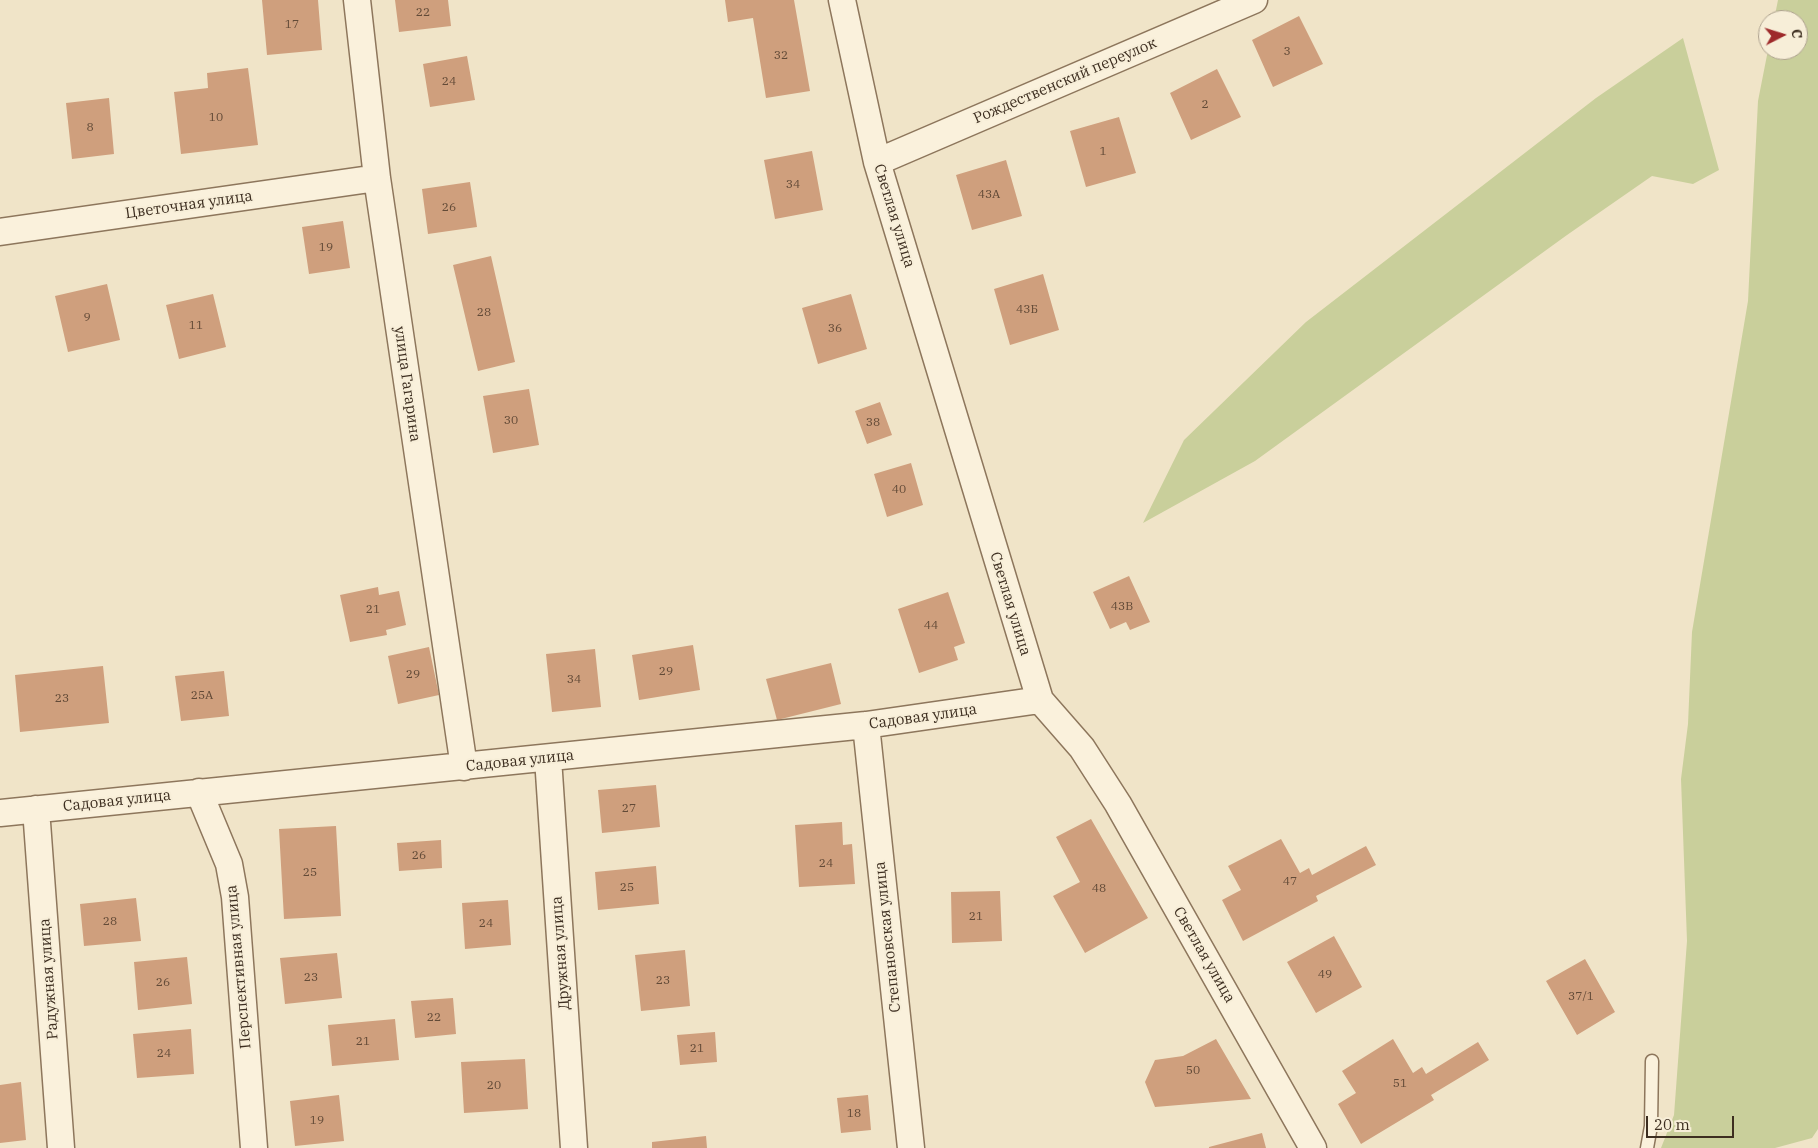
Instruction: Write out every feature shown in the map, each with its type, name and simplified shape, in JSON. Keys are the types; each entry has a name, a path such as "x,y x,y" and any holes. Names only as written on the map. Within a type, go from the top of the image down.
{"street":[{"name":"улица Гагарина","path":"357,0 377,178 464,767"},
{"name":"Светлая улица","path":"842,0 877,162 1040,700 1082,748 1118,804 1314,1148"},
{"name":"Рождественский переулок","path":"877,162 1254,0"},
{"name":"Цветочная улица","path":"0,232 377,178"},
{"name":"Садовая улица","path":"0,813 866,725 1040,700"},
{"name":"Степановская улица","path":"866,725 911,1148"},
{"name":"Дружная улица","path":"548,758 574,1148"},
{"name":"Перспективная улица","path":"199,792 229,864 235,897 254,1148"},
{"name":"Радужная улица","path":"36,810 61,1148"}],"lane":[{"path":"1647,1148 1651,1126 1652,1061"}],"green space":[{"path":"1778,0 1818,0 1818,1129 1812,1138 1775,1148 1661,1148 1674,1115 1687,941 1681,779 1688,724 1692,632 1748,301 1758,101 1766,60 1808,60 1808,10 1776,10"},
{"path":"1683,38 1719,170 1693,184 1652,176 1567,235 1255,461 1143,523 1184,440 1306,322 1596,98"}],"building":[{"path":"262,0 318,0 322,50 267,55"},
{"path":"395,0 448,0 451,26 399,32"},
{"path":"725,0 794,0 810,91 766,98 753,18 728,22"},
{"path":"1299,16 1323,64 1273,87 1252,40"},
{"path":"467,56 475,100 430,107 423,64"},
{"path":"248,68 258,145 181,154 174,92 208,88 207,73"},
{"path":"1217,69 1241,117 1191,140 1170,93"},
{"path":"109,98 114,154 72,159 66,103"},
{"path":"1119,117 1136,173 1086,187 1070,131"},
{"path":"812,151 823,210 775,219 764,160"},
{"path":"1006,160 1022,216 972,230 956,175"},
{"path":"470,182 477,227 428,234 422,189"},
{"path":"343,221 350,268 309,274 302,227"},
{"path":"491,256 515,362 478,371 453,265"},
{"path":"1043,274 1059,330 1010,345 994,289"},
{"path":"107,284 120,340 68,352 55,296"},
{"path":"213,294 226,347 179,359 166,305"},
{"path":"851,294 867,349 818,364 802,308"},
{"path":"529,389 539,445 493,453 483,396"},
{"path":"880,402 892,435 867,444 855,411"},
{"path":"911,463 923,505 887,517 874,474"},
{"path":"1129,576 1150,622 1130,630 1126,622 1110,629 1093,592"},
{"path":"378,587 379,595 399,591 406,625 386,630 387,635 350,642 340,595"},
{"path":"948,592 965,643 954,647 958,660 919,673 898,609"},
{"path":"693,645 700,690 639,700 632,655"},
{"path":"429,647 439,695 398,704 388,656"},
{"path":"595,649 601,707 552,712 546,654"},
{"path":"831,663 841,704 777,720 766,679"},
{"path":"103,666 109,723 20,732 15,675"},
{"path":"224,671 229,716 181,721 175,676"},
{"path":"656,785 660,827 602,833 598,790"},
{"path":"1091,819 1148,918 1085,953 1053,896 1080,882 1056,837"},
{"path":"842,822 843,845 852,844 855,884 799,887 795,825"},
{"path":"336,826 341,916 284,919 279,829"},
{"path":"1281,839 1300,873 1309,868 1312,875 1366,846 1376,865 1316,896 1318,901 1243,941 1222,900 1241,890 1228,866"},
{"path":"441,840 442,868 399,871 397,843"},
{"path":"656,866 659,904 598,910 595,872"},
{"path":"1000,891 1002,941 952,943 951,892"},
{"path":"136,898 141,941 84,946 80,904"},
{"path":"508,900 511,945 465,949 462,903"},
{"path":"1334,936 1362,987 1316,1013 1287,962"},
{"path":"685,950 690,1006 641,1011 635,955"},
{"path":"337,953 342,998 285,1004 280,958"},
{"path":"187,957 192,1004 138,1010 134,962"},
{"path":"1585,959 1615,1012 1577,1035 1546,981"},
{"path":"453,998 456,1034 415,1038 411,1001"},
{"path":"395,1019 399,1060 332,1066 328,1025"},
{"path":"191,1029 194,1074 137,1078 133,1034"},
{"path":"715,1032 717,1062 680,1065 677,1035"},
{"path":"1216,1039 1251,1099 1155,1107 1145,1082 1155,1060 1183,1056"},
{"path":"1393,1039 1413,1073 1422,1067 1426,1074 1478,1042 1489,1060 1431,1095 1434,1100 1361,1144 1338,1104 1356,1093 1342,1071"},
{"path":"525,1059 528,1109 464,1113 461,1062"},
{"path":"21,1082 26,1140 0,1143 0,1085"},
{"path":"339,1095 344,1141 295,1146 290,1101"},
{"path":"868,1095 871,1130 841,1133 837,1098"},
{"path":"1262,1133 1266,1148 1209,1148 1209,1147"},
{"path":"706,1136 707,1148 652,1148 652,1142"}]}
